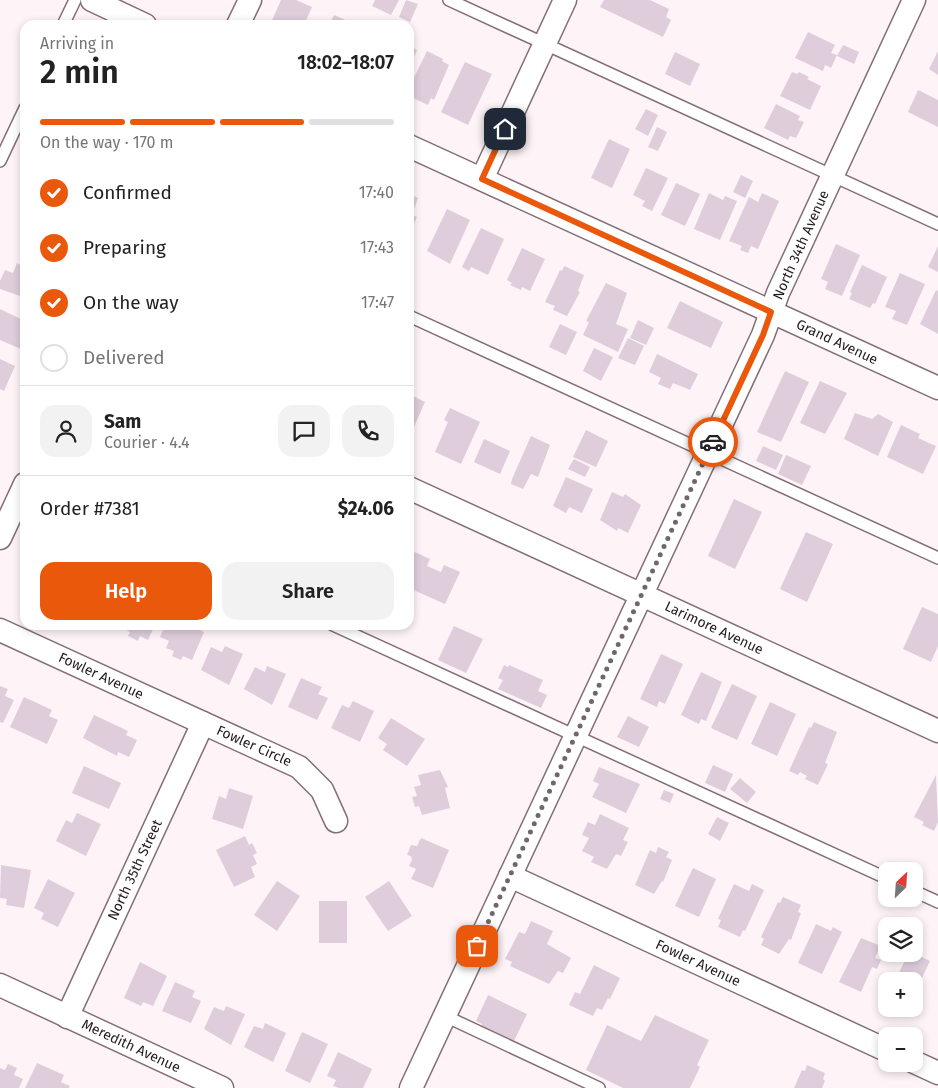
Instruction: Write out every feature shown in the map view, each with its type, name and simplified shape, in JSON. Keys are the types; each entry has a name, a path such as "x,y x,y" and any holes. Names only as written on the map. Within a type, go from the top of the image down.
{"street":[{"path":"92,0 134,20"},
{"path":"240,20 250,0"},
{"path":"482,179 565,0"},
{"name":"North 34th Avenue","path":"411,1088 763,335 771,312 832,175 914,0"},
{"name":"Grand Avenue","path":"414,148 938,388"},
{"name":"Larimore Avenue","path":"414,490 938,731"},
{"path":"0,538 20,495"},
{"name":"Fowler Avenue","path":"0,630 203,723"},
{"name":"Fowler Circle","path":"203,723 299,767 322,790 336,821"},
{"name":"North 35th Street","path":"67,1017 203,723"},
{"name":"Fowler Avenue","path":"510,876 878,1046"},
{"name":"Meredith Avenue","path":"0,985 222,1088"},
{"path":"923,1066 938,1073"}],"lane":[{"path":"66,20 75,0"},
{"path":"448,0 938,224"},
{"path":"0,161 20,119"},
{"path":"414,318 938,558"},
{"path":"344,630 878,874"},
{"path":"923,895 938,902"},
{"path":"445,1016 598,1088"}],"building":[{"path":"281,0 296,0 312,7 306,20 272,20"},
{"path":"375,0 399,0 391,15 372,6"},
{"path":"406,0 418,4 411,20 399,17"},
{"path":"604,0 650,0 669,9 666,17 671,20 663,37 600,7"},
{"path":"334,15 346,20 332,20"},
{"path":"808,32 835,45 831,53 837,55 831,68 825,65 823,71 795,58"},
{"path":"843,45 859,52 854,64 837,56"},
{"path":"427,51 443,59 442,61 449,65 434,100 431,98 428,105 414,98 414,78"},
{"path":"938,51 938,75 929,69"},
{"path":"675,52 700,64 690,86 665,74"},
{"path":"465,62 492,74 468,125 441,112"},
{"path":"792,72 797,74 799,72 809,77 807,79 821,86 810,110 780,96"},
{"path":"918,90 938,100 938,127 908,112"},
{"path":"776,104 800,116 798,120 804,122 796,138 790,136 788,140 764,128"},
{"path":"646,109 658,115 648,136 635,129"},
{"path":"657,127 667,132 658,151 648,147"},
{"path":"609,139 630,149 612,188 591,178"},
{"path":"646,168 668,178 652,211 642,206 645,201 633,195"},
{"path":"741,175 753,181 745,198 733,192"},
{"path":"676,183 700,194 685,226 661,215"},
{"path":"709,193 723,200 725,196 737,201 720,240 694,229"},
{"path":"762,193 779,201 758,249 751,246 748,253 740,250 742,246 729,241 749,197 758,202"},
{"path":"414,196 418,198 414,209"},
{"path":"447,209 470,220 450,264 427,251"},
{"path":"481,228 504,239 488,275 471,267 469,271 462,267"},
{"path":"836,244 860,255 842,296 825,289 828,282 821,279"},
{"path":"938,246 938,272 928,267"},
{"path":"522,248 545,259 530,291 522,287 521,290 510,285 512,283 507,280"},
{"path":"17,263 20,264 20,296 0,289 0,281 5,270 13,273"},
{"path":"862,265 887,277 875,304 873,303 870,308 849,299 852,293 850,292"},
{"path":"564,266 584,275 578,291 580,292 567,316 553,310 555,306 545,302 560,270 562,271"},
{"path":"900,273 925,284 907,325 892,319 896,311 885,307"},
{"path":"606,283 627,293 616,324 628,329 618,352 583,335 589,322 586,321"},
{"path":"936,290 938,291 938,334 920,324"},
{"path":"680,301 723,322 711,348 667,328"},
{"path":"0,309 20,319 20,349 0,340"},
{"path":"638,320 654,328 646,345 630,338"},
{"path":"560,324 577,332 566,355 549,347"},
{"path":"628,338 644,346 635,365 618,358"},
{"path":"594,348 613,357 601,381 583,371"},
{"path":"657,354 698,374 690,390 673,383 670,389 658,384 661,378 649,372"},
{"path":"0,359 15,366 4,391 0,389"},
{"path":"785,371 809,382 781,442 757,432"},
{"path":"820,381 847,393 825,434 800,423"},
{"path":"414,396 425,402 414,427"},
{"path":"450,408 480,422 461,464 435,452 448,422 444,420"},
{"path":"855,413 872,419 878,414 893,422 878,456 844,439"},
{"path":"901,425 920,434 918,438 936,446 923,474 887,457"},
{"path":"586,430 608,441 596,467 573,457"},
{"path":"531,436 550,445 538,477 531,474 523,489 511,484"},
{"path":"484,439 510,451 500,474 474,462"},
{"path":"763,446 783,455 776,470 756,461"},
{"path":"786,455 811,466 802,485 778,474"},
{"path":"574,459 590,467 585,477 568,469"},
{"path":"566,477 593,489 582,513 569,507 566,513 553,506"},
{"path":"612,492 623,497 625,494 641,505 628,533 618,528 617,531 600,520"},
{"path":"734,499 762,512 735,569 708,556"},
{"path":"806,532 833,544 807,602 780,589"},
{"path":"415,552 430,559 427,566 441,572 444,565 460,572 445,604 414,590"},
{"path":"922,607 938,614 938,646 931,662 903,649"},
{"path":"454,626 483,639 466,673 438,660"},
{"path":"126,630 153,630 148,640 140,636 138,641 128,636 130,632"},
{"path":"163,630 200,630 204,632 192,660 183,656 181,660 172,656 174,651 166,648 169,641 160,637"},
{"path":"225,646 243,654 229,685 201,670 211,647 222,652"},
{"path":"661,654 683,664 665,704 659,701 657,707 640,699"},
{"path":"504,665 508,667 509,665 543,680 538,691 547,695 541,708 498,689 503,680 498,678"},
{"path":"267,666 286,674 272,705 244,689 255,667 265,672"},
{"path":"701,672 722,682 706,721 701,719 699,724 681,715"},
{"path":"301,678 322,687 318,694 328,698 317,720 288,707"},
{"path":"732,684 757,696 737,740 711,728"},
{"path":"0,686 8,689 5,696 14,700 3,723 0,722"},
{"path":"24,697 52,710 49,716 58,720 47,744 10,727"},
{"path":"353,701 374,711 360,742 331,728 342,705 349,708"},
{"path":"770,702 796,714 777,756 751,744"},
{"path":"94,715 128,731 126,735 137,740 129,757 118,752 117,756 83,738"},
{"path":"628,716 649,727 639,747 617,737"},
{"path":"391,718 425,739 407,766 383,750 387,744 378,738"},
{"path":"814,722 837,732 825,763 828,764 818,785 805,779 807,776 800,772 798,775 789,771 809,727 811,728"},
{"path":"713,765 733,774 725,792 705,783"},
{"path":"84,766 121,783 109,809 72,793"},
{"path":"599,767 640,784 626,813 592,797 599,784 593,781"},
{"path":"440,770 448,787 445,788 450,808 422,815 419,806 415,807 412,797 417,796 414,787 421,785 418,775"},
{"path":"936,775 938,822 934,831 922,825 924,822 914,817"},
{"path":"740,778 756,792 747,803 730,789"},
{"path":"229,788 253,796 243,829 212,819 219,796 226,799"},
{"path":"664,790 674,794 670,803 660,799"},
{"path":"77,813 101,824 86,856 56,841 66,820 72,823"},
{"path":"600,814 629,828 623,840 628,842 621,856 616,854 607,869 591,862 594,857 582,851 589,838 582,835 588,822 595,825"},
{"path":"717,817 729,823 720,841 708,834"},
{"path":"245,836 249,845 252,843 257,853 253,855 257,864 251,867 255,877 234,887 216,850"},
{"path":"421,838 449,850 433,888 411,879 416,869 409,866 412,860 411,856 407,855 411,845 417,846"},
{"path":"658,847 669,852 666,857 672,860 663,882 654,894 635,885 650,850 656,853"},
{"path":"1,865 31,870 24,908 6,905 7,899 0,898"},
{"path":"693,868 716,879 699,917 675,906"},
{"path":"48,879 75,893 58,927 41,919 44,913 34,908"},
{"path":"277,881 300,896 277,931 254,915"},
{"path":"389,881 412,916 388,931 365,897"},
{"path":"734,884 749,891 752,884 764,890 745,931 743,930 740,937 718,927 721,920 718,919"},
{"path":"783,897 801,905 798,912 801,913 791,940 789,939 779,954 761,945 764,939 761,937 778,902 780,903"},
{"path":"319,901 347,901 347,943 319,943"},
{"path":"531,921 553,931 547,944 571,958 563,973 558,971 549,984 510,966 512,962 505,959 519,932 525,934"},
{"path":"816,924 831,931 833,927 842,932 822,974 798,963"},
{"path":"861,938 878,945 878,952 875,958 880,962 877,969 872,967 861,992 839,982"},
{"path":"923,958 930,961 923,976 923,972 899,972 904,962 923,962"},
{"path":"140,962 167,976 153,1006 143,1002 141,1006 124,998"},
{"path":"594,965 620,978 610,999 608,998 602,1010 597,1008 593,1016 569,1005 575,992 580,994"},
{"path":"175,982 195,991 192,997 201,1001 191,1023 162,1011"},
{"path":"488,995 527,1014 514,1041 481,1026 482,1024 476,1021"},
{"path":"226,1006 245,1014 231,1045 204,1029 214,1007 224,1011"},
{"path":"655,1015 709,1040 697,1065 700,1067 690,1088 623,1088 586,1070 607,1025 641,1041"},
{"path":"265,1023 286,1033 273,1062 244,1047 254,1026 263,1029"},
{"path":"302,1032 328,1044 310,1083 285,1071"},
{"path":"338,1052 372,1069 363,1088 339,1088 333,1086 336,1080 327,1076"},
{"path":"37,1063 64,1075 61,1082 70,1086 69,1088 25,1088"},
{"path":"8,1064 17,1068 14,1075 23,1079 19,1088 0,1088 0,1068 5,1070"},
{"path":"807,1065 825,1073 823,1079 825,1081 822,1088 794,1088 802,1070 805,1071"}],"way so far":[{"path":"477,946 713,442"}],"route":[{"path":"505,129 482,179 771,312 763,335 713,442"}]}
